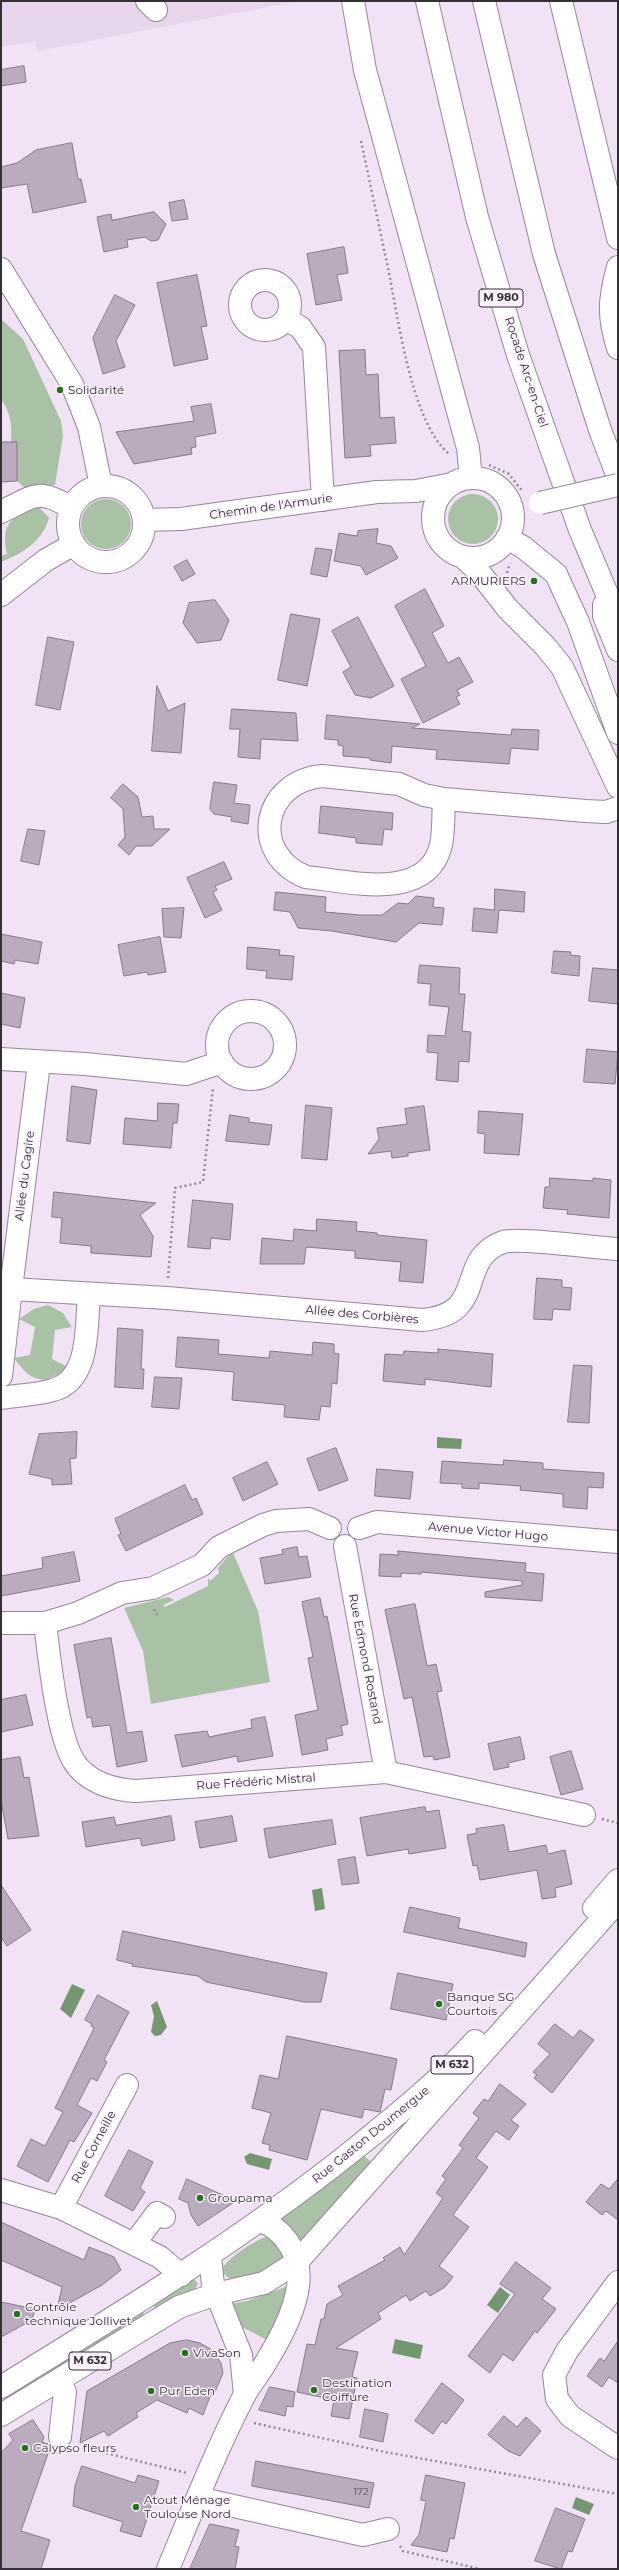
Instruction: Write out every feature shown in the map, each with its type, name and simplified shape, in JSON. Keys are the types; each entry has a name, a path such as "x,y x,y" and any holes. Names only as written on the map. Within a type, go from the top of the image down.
{"main road":[{"path":"353,1 365,70 468,448 462,481"},
{"name":"Rocade Arc-en-Ciel","path":"427,1 477,217 512,334 580,530 603,588 618,620"},
{"path":"484,1 544,254 600,430 618,477"},
{"path":"561,1 618,238"},
{"path":"618,267 612,286 610,321 618,348"},
{"path":"1,269 72,384 89,427 101,486"},
{"path":"287,320 300,327 314,347 324,500"},
{"path":"500,598 497,573 504,542 513,519 512,509 506,496 497,486 485,480 462,481 438,499 433,518 439,538 449,550 463,556 483,556 504,542 523,547 556,574 570,602 618,733"},
{"name":"Chemin de l'Armurie","path":"144,520 181,519 377,492 398,492 462,481"},
{"path":"512,509 618,485"},
{"path":"101,486 116,487 130,494 139,505 144,520 143,532 138,544 130,553 119,559 106,562 94,560 82,554 74,544 68,526 71,508 84,493 101,486"},
{"name":"Chemin de l'Armurie","path":"398,492 423,506 433,518"},
{"path":"1,512 34,496 43,495 53,496 71,508"},
{"path":"1,595 46,560 74,544"},
{"path":"463,556 508,609 545,646 562,667 618,787"},
{"path":"603,588 604,616 618,650"},
{"path":"444,799 441,845 437,856 419,876 396,885 306,878 288,868 275,852 268,830 272,808 279,798 288,789 310,777 322,776 389,782 408,787 434,798 586,811 606,812 618,808"},
{"path":"1,1059 85,1064 186,1074 222,1062"},
{"name":"Allée du Cagire","path":"11,1288 39,1062"},
{"name":"Allée des Corbières","path":"11,1288 167,1298 422,1320 435,1319 445,1316 463,1303 468,1294 477,1262 483,1254 504,1242 618,1249"},
{"path":"1,1376 11,1288"},
{"path":"1,1398 53,1390 66,1384 75,1374 82,1360 89,1294"},
{"path":"341,1517 353,1519 359,1528 357,1540 345,1546 335,1543 330,1538 330,1528 333,1521 341,1517"},
{"path":"1,1623 45,1623 78,1614 122,1593 152,1588 164,1584 202,1565 227,1542 263,1525 281,1521 309,1519 330,1528"},
{"name":"Avenue Victor Hugo","path":"359,1528 377,1522 618,1542"},
{"name":"Rue Edmond Rostand","path":"345,1546 386,1772"},
{"name":"Rue Frédéric Mistral","path":"45,1623 63,1730 74,1760 93,1779 114,1790 136,1792 386,1772 584,1815"},
{"name":"Rue Gaston Doumergue","path":"210,2257 261,2222 302,2191 432,2085 468,2050 618,1880"},
{"name":"Rue Gaston Doumergue","path":"297,2262 618,1900"},
{"name":"Rue Corneille","path":"61,2208 127,2085"},
{"path":"1,2190 61,2208 160,2257 181,2275"},
{"path":"134,2244 157,2213 164,2217"},
{"path":"168,2569 245,2394 268,2360 289,2315 298,2288 297,2262 290,2244 280,2231 261,2222"},
{"path":"210,2257 212,2285 241,2354 245,2394"},
{"name":"M 632","path":"1,2387 210,2257"},
{"name":"M 632","path":"1,2415 179,2307 216,2294 264,2283 297,2262"},
{"path":"618,2282 567,2351 554,2375 557,2399 570,2416 618,2448"},
{"path":"179,2307 197,2306 207,2310 221,2321 235,2338"},
{"path":"59,2380 65,2392 60,2437"},
{"path":"198,2498 363,2535 388,2529"}],"path":[{"path":"167,1298 175,1188 203,1182 213,1088 222,1062"},
{"path":"236,2416 257,2424 385,2452 618,2494"},
{"path":"60,2437 74,2445 207,2478"},
{"path":"388,2529 403,2550 480,2569"}],"shaded area":[{"path":"1,1 298,1 37,51 35,41 1,47"},
{"path":"1,319 23,339 61,421 63,436 55,485 25,488 17,481 17,442 11,442 10,419 7,409 1,399"},
{"path":"478,494 483,495 491,501 497,509 497,529 491,537 483,543 468,544 463,543 455,537 449,529 448,514 449,509 455,501 463,495"},
{"path":"106,499 115,501 124,506 129,515 131,524 129,533 124,542 115,547 106,549 97,547 88,542 83,533 81,524 83,515 88,506 97,501"},
{"path":"38,506 49,518 42,534 31,546 17,555 1,562 1,556 7,554 5,534 10,522 22,513"},
{"path":"48,1305 63,1313 72,1327 55,1330 52,1359 68,1367 52,1377 38,1379 32,1377 26,1372 14,1358 30,1355 35,1327 19,1319 34,1309"},
{"path":"437,1437 462,1439 461,1449 437,1448"},
{"path":"233,1553 258,1611 270,1682 151,1704 143,1651 124,1608 168,1597 174,1600 163,1605 165,1607 208,1586 208,1578 210,1581 219,1573 218,1568 227,1557"},
{"path":"322,1888 325,1909 315,1911 312,1890"},
{"path":"72,1984 85,1990 71,2018 60,2009"},
{"path":"157,2001 167,2027 161,2035 155,2036 151,2032 154,2016 151,2005"},
{"path":"250,2153 272,2159 269,2170 247,2164 244,2157"},
{"path":"361,2153 371,2162 300,2244 276,2218"},
{"path":"270,2236 288,2257 252,2276 242,2279 233,2279 226,2276 222,2269 230,2259 251,2244"},
{"path":"193,2278 198,2283 195,2290 156,2310 152,2302"},
{"path":"288,2286 284,2302 267,2340 240,2326 229,2304 247,2301"},
{"path":"500,2287 510,2295 498,2313 487,2305"},
{"path":"141,2309 146,2316 12,2397 9,2391"},
{"path":"395,2339 423,2345 420,2359 392,2353"},
{"path":"576,2497 594,2504 589,2515 572,2508"}],"building":[{"path":"24,66 26,82 1,86 1,70"},
{"path":"72,143 78,179 81,179 86,202 33,213 27,184 1,188 1,167 17,163 36,150"},
{"path":"184,200 188,219 172,221 169,203"},
{"path":"154,212 166,224 158,240 151,241 145,237 127,240 128,247 104,252 97,217 111,214 112,220"},
{"path":"344,247 348,273 337,275 342,300 316,305 307,254"},
{"path":"197,275 207,326 201,327 208,359 174,366 157,283"},
{"path":"115,295 135,305 116,341 125,367 103,374 93,338"},
{"path":"365,350 366,375 378,374 380,418 394,417 396,443 370,445 371,456 345,458 339,351"},
{"path":"211,404 216,433 195,437 196,447 191,448 192,454 134,464 116,432 194,421 191,407"},
{"path":"1,442 17,442 17,481 1,482"},
{"path":"378,529 376,543 391,546 398,558 366,575 361,566 334,561 339,533 357,536 358,531"},
{"path":"316,548 332,550 327,577 311,574"},
{"path":"187,560 195,574 182,581 174,567"},
{"path":"425,589 444,626 432,633 448,663 459,657 473,682 457,690 460,695 456,697 460,704 423,723 401,679 426,666 395,606"},
{"path":"215,600 229,620 221,640 197,643 183,623 189,603"},
{"path":"291,614 320,619 307,686 278,680"},
{"path":"358,617 394,686 371,698 355,695 343,672 351,667 332,631"},
{"path":"48,637 74,642 60,710 36,705"},
{"path":"157,686 168,711 185,703 181,753 152,751"},
{"path":"232,709 296,713 298,741 261,739 260,759 238,757 240,729 230,729"},
{"path":"327,715 420,724 412,728 511,735 512,729 539,730 538,750 511,748 509,764 436,759 437,750 392,746 391,763 370,760 370,758 343,756 343,746 338,745 338,740 325,739"},
{"path":"214,782 237,785 234,803 250,805 248,824 231,821 232,817 214,814 210,809"},
{"path":"123,784 138,797 142,817 153,816 154,829 170,829 152,846 136,846 129,855 118,845 125,837 123,809 111,798"},
{"path":"321,806 393,813 392,830 384,829 382,845 356,843 356,838 319,833"},
{"path":"28,829 45,831 39,865 21,861"},
{"path":"224,862 232,879 215,886 217,890 213,892 222,910 205,918 187,878"},
{"path":"495,889 525,892 524,912 499,910 497,933 472,931 474,908 494,910"},
{"path":"276,892 326,897 325,912 360,915 382,915 398,903 408,904 416,896 434,898 433,907 444,908 442,925 419,923 396,942 332,931 298,928 290,912 274,910"},
{"path":"184,908 181,938 164,937 162,909"},
{"path":"1,934 42,942 38,964 15,960 14,964 1,961"},
{"path":"160,937 166,972 148,975 147,972 124,976 118,945"},
{"path":"248,947 280,950 279,955 294,956 292,980 266,978 267,971 247,969"},
{"path":"554,951 571,952 570,955 580,956 579,976 552,973"},
{"path":"420,965 460,968 459,994 465,994 462,1031 471,1032 469,1062 459,1061 458,1082 436,1080 438,1053 427,1052 428,1035 445,1036 449,1007 429,1005 431,984 418,983"},
{"path":"593,968 618,970 618,1004 589,1001"},
{"path":"1,993 25,998 20,1028 1,1024"},
{"path":"587,1049 618,1052 615,1084 584,1082"},
{"path":"72,1086 97,1090 90,1144 67,1141"},
{"path":"158,1103 179,1104 177,1123 173,1123 171,1148 123,1144 125,1118 157,1121"},
{"path":"306,1105 332,1108 327,1160 302,1158"},
{"path":"424,1106 430,1150 408,1153 408,1156 392,1158 391,1151 368,1154 379,1139 377,1128 407,1124 405,1109"},
{"path":"479,1111 523,1114 519,1155 484,1153 485,1134 478,1133"},
{"path":"230,1115 249,1118 249,1122 272,1125 269,1145 226,1141"},
{"path":"550,1178 593,1181 593,1178 611,1180 609,1218 567,1214 568,1210 543,1208 545,1187 549,1187"},
{"path":"54,1192 156,1203 140,1215 153,1236 151,1257 91,1253 91,1246 60,1243 62,1218 52,1217"},
{"path":"193,1200 233,1204 230,1240 211,1238 210,1249 188,1247"},
{"path":"317,1219 357,1222 356,1231 377,1233 377,1235 427,1240 423,1283 399,1281 401,1262 355,1258 355,1251 306,1247 304,1264 260,1264 262,1238 293,1241 294,1229 316,1231"},
{"path":"537,1278 562,1280 562,1287 572,1288 570,1310 553,1309 552,1320 534,1319"},
{"path":"118,1328 143,1330 141,1369 144,1369 143,1389 115,1387"},
{"path":"178,1337 219,1340 218,1354 269,1358 270,1351 312,1355 313,1342 334,1344 334,1353 339,1354 337,1384 332,1383 330,1407 321,1406 319,1420 284,1417 285,1405 232,1400 234,1372 176,1367"},
{"path":"438,1349 493,1354 491,1387 425,1379 425,1385 383,1381 385,1354 403,1355 404,1351 438,1353"},
{"path":"574,1365 592,1366 589,1423 568,1422"},
{"path":"155,1377 182,1378 179,1409 152,1407"},
{"path":"77,1432 76,1458 70,1459 72,1484 52,1485 52,1479 29,1474 39,1434"},
{"path":"336,1448 348,1480 319,1491 307,1459"},
{"path":"504,1460 543,1463 543,1469 604,1473 603,1488 588,1487 587,1509 563,1507 563,1494 520,1490 521,1486 479,1483 479,1489 462,1488 462,1484 440,1483 442,1461 503,1465"},
{"path":"267,1462 278,1484 243,1501 233,1478"},
{"path":"377,1469 413,1472 410,1499 375,1496"},
{"path":"185,1485 192,1500 196,1498 203,1514 126,1551 118,1535 121,1534 115,1519"},
{"path":"297,1547 299,1557 307,1556 311,1577 265,1584 260,1558 283,1554 282,1550"},
{"path":"398,1551 526,1563 525,1572 544,1574 542,1601 485,1597 485,1592 522,1585 522,1581 421,1572 421,1574 401,1573 401,1577 379,1576 380,1554 398,1555"},
{"path":"74,1552 80,1581 1,1596 1,1576 43,1568 42,1558"},
{"path":"320,1598 324,1617 327,1616 348,1724 341,1726 343,1735 326,1739 328,1750 302,1755 295,1715 318,1710 308,1658 313,1657 302,1602"},
{"path":"415,1604 427,1666 436,1664 442,1691 437,1692 450,1757 434,1760 433,1756 424,1757 412,1697 404,1699 385,1610"},
{"path":"111,1638 127,1733 142,1731 147,1761 117,1767 110,1725 93,1727 91,1717 87,1718 74,1645"},
{"path":"26,1695 33,1725 1,1732 1,1700"},
{"path":"265,1717 273,1756 238,1762 237,1756 182,1767 175,1735 207,1731 209,1737 252,1728 251,1720"},
{"path":"520,1737 525,1759 508,1763 509,1767 494,1770 488,1744"},
{"path":"571,1751 583,1789 561,1795 550,1757"},
{"path":"20,1757 24,1778 29,1777 39,1836 8,1839 1,1800 1,1760"},
{"path":"425,1807 426,1812 439,1810 446,1848 409,1854 408,1849 367,1856 360,1818"},
{"path":"171,1816 175,1840 142,1846 140,1838 86,1847 82,1822 114,1817 116,1825"},
{"path":"232,1816 237,1841 200,1848 195,1822"},
{"path":"332,1820 336,1844 269,1858 264,1829"},
{"path":"504,1825 509,1852 546,1845 548,1854 565,1850 572,1884 555,1888 556,1897 542,1899 537,1870 480,1880 477,1865 473,1866 467,1835 477,1833 476,1829"},
{"path":"355,1857 359,1883 342,1885 338,1860"},
{"path":"1,1885 31,1930 7,1946 1,1937"},
{"path":"410,1907 460,1918 458,1928 527,1943 525,1957 404,1932"},
{"path":"123,1931 327,1973 321,2002 304,2002 206,1982 198,1976 132,1966 133,1964 117,1960"},
{"path":"398,1973 453,1984 446,2020 391,2009"},
{"path":"98,1995 129,2012 104,2060 107,2062 97,2081 91,2078 77,2105 92,2113 74,2142 70,2140 48,2182 17,2166 31,2139 45,2146 63,2112 55,2108 94,2028 91,2026 92,2024 85,2020"},
{"path":"555,2024 573,2038 580,2030 594,2040 552,2093 534,2078 537,2075 533,2072 550,2054 538,2044"},
{"path":"287,2036 397,2059 391,2090 385,2089 380,2112 364,2109 362,2118 321,2109 307,2160 269,2150 270,2145 262,2143 271,2113 252,2108 260,2075 278,2079"},
{"path":"500,2084 526,2104 511,2120 519,2126 509,2140 496,2131 476,2158 488,2167 453,2215 469,2227 439,2266 453,2277 445,2287 430,2296 426,2291 410,2301 406,2295 378,2313 381,2319 336,2348 358,2352 352,2377 357,2378 349,2419 331,2416 334,2400 297,2392 307,2344 315,2345 321,2319 324,2319 327,2304 343,2295 338,2286 385,2260 383,2258 400,2247 404,2255 443,2198 436,2193 446,2179 442,2176 463,2148 459,2145 479,2118 473,2113 484,2099 488,2101"},
{"path":"129,2150 153,2162 140,2188 145,2192 133,2211 105,2196"},
{"path":"187,2179 236,2201 198,2226 191,2215 188,2203 179,2199"},
{"path":"618,2179 618,2220 606,2211 602,2215 586,2202 601,2184 609,2189"},
{"path":"1,2222 84,2260 89,2247 114,2257 121,2270 102,2285 57,2310 62,2287 1,2260"},
{"path":"516,2262 551,2288 542,2299 556,2309 537,2333 535,2331 513,2361 503,2354 490,2373 468,2356 515,2294 500,2284"},
{"name":"Contrôle technique Jollivet","path":"1,2302 35,2309 32,2320 1,2337"},
{"name":"Pur Eden","path":"187,2340 200,2343 212,2350 221,2363 223,2373 215,2392 212,2391 203,2415 189,2408 187,2413 157,2400 136,2413 138,2417 108,2436 104,2431 80,2443 87,2391 170,2343"},
{"path":"618,2341 618,2383 609,2377 602,2387 587,2376 600,2358 604,2361"},
{"path":"442,2383 464,2400 446,2424 442,2421 433,2434 415,2421"},
{"path":"270,2387 295,2392 293,2407 287,2406 285,2416 259,2410"},
{"path":"365,2409 388,2414 383,2442 360,2437"},
{"path":"504,2416 517,2427 526,2417 541,2431 520,2456 508,2451 488,2435"},
{"path":"33,2420 44,2437 42,2442 51,2445 21,2531 50,2540 41,2569 1,2569 1,2453 13,2440 9,2434"},
{"path":"256,2461 374,2483 369,2508 252,2486"},
{"path":"82,2466 135,2483 138,2475 159,2481 141,2537 120,2531 123,2522 73,2506 75,2486"},
{"path":"426,2475 465,2483 454,2539 450,2538 447,2552 411,2545 419,2535 426,2501 421,2500"},
{"path":"556,2508 585,2519 572,2552 568,2551 561,2569 535,2561"},
{"path":"210,2524 239,2530 235,2546 239,2547 235,2569 190,2569"}],"place":[{"name":"Solidarité","path":"60,390"},
{"name":"ARMURIERS","path":"534,581"},
{"name":"Banque SG Courtois","path":"439,2004"},
{"name":"Groupama","path":"200,2198"},
{"name":"Contrôle technique Jollivet","path":"17,2314"},
{"name":"VivaSon","path":"185,2353"},
{"name":"Destination Coiffure","path":"314,2390"},
{"name":"Pur Eden","path":"151,2391"},
{"name":"Calypso fleurs","path":"25,2448"},
{"name":"Atout Ménage Toulouse Nord","path":"136,2507"}]}
